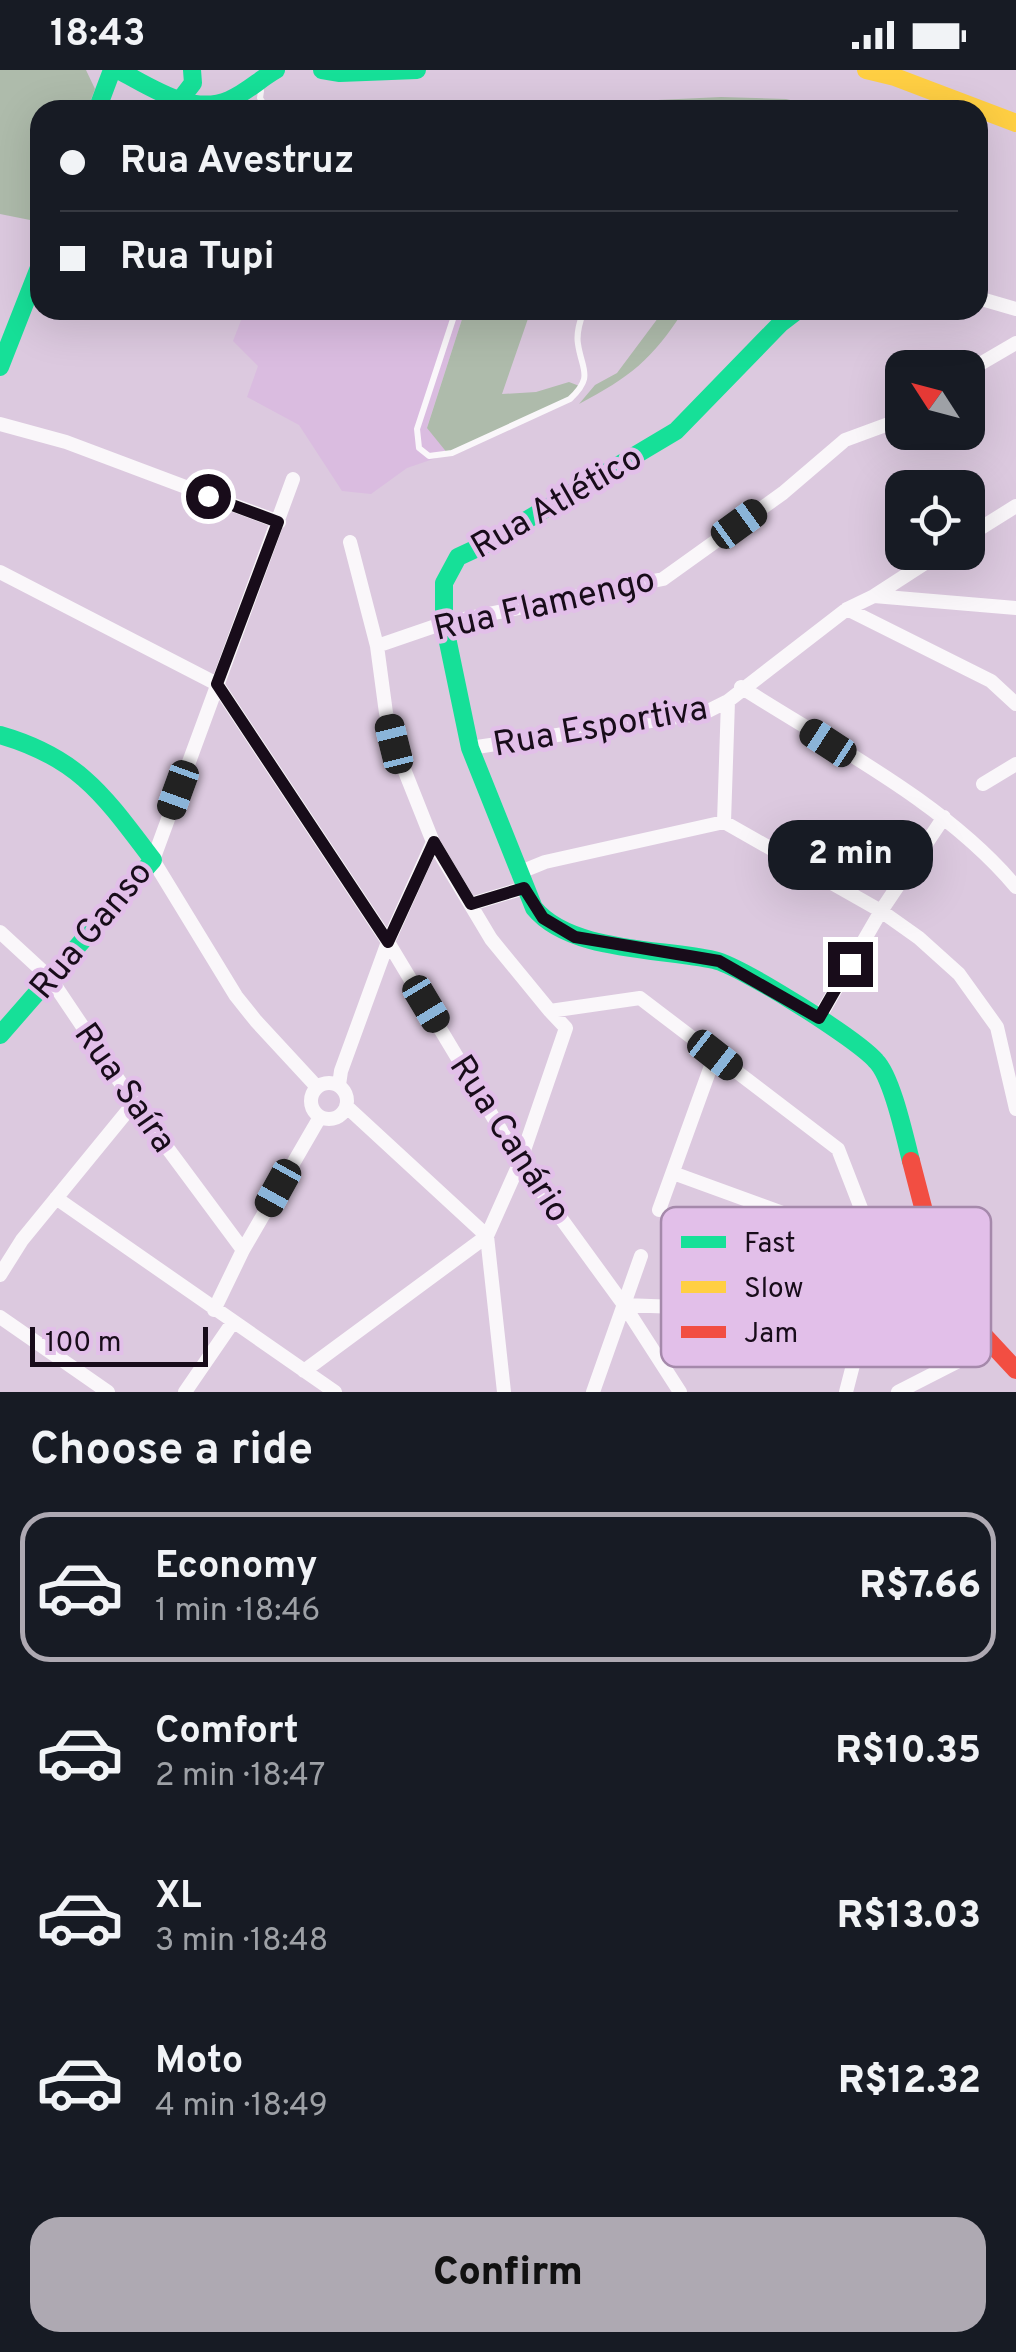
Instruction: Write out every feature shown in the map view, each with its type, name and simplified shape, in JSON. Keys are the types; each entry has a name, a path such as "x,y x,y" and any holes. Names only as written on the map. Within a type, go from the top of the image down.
{"main road":[{"path":"101,100 114,70 180,100 192,88 192,70"},
{"path":"322,70 417,70"},
{"path":"866,70 956,100"},
{"path":"230,100 274,71"},
{"path":"988,112 1016,122"},
{"path":"0,367 30,290"},
{"name":"Rua Atlético","path":"784,320 676,430 488,543 458,557 444,583 444,623 470,748 521,881 543,918 575,937 719,961 819,1018 878,1062 898,1114 923,1207"},
{"path":"0,735 34,742 88,776 153,860"},
{"name":"Rua Ganso","path":"0,1035 153,860"},
{"name":"Rua Atlético","path":"991,1346 1016,1370"}],"street":[{"path":"988,301 1016,309"},
{"path":"985,361 1016,343"},
{"path":"0,424 66,442 278,522"},
{"name":"Rua Flamengo","path":"377,646 444,623 663,579 782,493 845,440 885,426"},
{"name":"Rua Ganso","path":"153,860 293,479"},
{"path":"985,525 1016,506"},
{"path":"304,1371 487,1236 520,1162 566,1028 491,939 434,842 394,744 377,646 350,542"},
{"path":"724,822 728,700 847,608 914,570"},
{"name":"Rua Canário","path":"0,572 217,684 388,942 520,1162 624,1304 661,1362"},
{"path":"874,596 1016,608"},
{"path":"847,608 991,681 1016,704"},
{"path":"741,688 944,817 991,857 1016,887"},
{"name":"Rua Esportiva","path":"470,748 704,713 728,700"},
{"path":"983,784 1016,764"},
{"path":"819,1018 881,911 944,817"},
{"path":"471,904 521,881 545,862 724,822 881,911 919,938 958,974 997,1027 1016,1109"},
{"path":"339,1086 388,942 434,842"},
{"path":"153,860 236,996 318,1087"},
{"name":"Rua Saíra","path":"0,932 50,978 134,1104 243,1250"},
{"path":"550,1010 640,998 838,1149 860,1207"},
{"path":"659,1210 715,1055"},
{"path":"328,1082 339,1086 346,1095 346,1106 336,1118 320,1117 311,1103 318,1087 328,1082"},
{"path":"0,1275 22,1240 134,1104"},
{"path":"346,1106 487,1236 504,1392"},
{"path":"214,1310 243,1250 320,1117"},
{"path":"673,1173 766,1207"},
{"path":"56,1198 335,1392"},
{"path":"593,1392 642,1256"},
{"path":"624,1304 661,1306"},
{"path":"0,1317 108,1392"},
{"path":"185,1392 233,1322"},
{"name":"Rua Canário","path":"664,1367 680,1392"},
{"path":"846,1392 853,1367"},
{"path":"898,1392 947,1367"}],"lane":[{"path":"261,100 274,71"},
{"path":"453,320 417,429 419,448 429,456 452,453 570,399 582,388 586,371 577,342 582,320"}],"shaded area":[{"path":"241,320 462,320 427,427 448,454 407,468 371,494 342,491 299,425 247,397 258,366 233,341"}],"green space":[{"path":"0,70 86,70 95,89 91,100 30,100 30,220 0,214"},
{"path":"721,97 790,100 658,100"},
{"path":"462,320 528,320 502,394 536,392 569,382 582,387 570,399 448,454 427,428"},
{"path":"657,320 677,320 639,366 579,404 595,385 617,373"}],"traffic: fast":[{"path":"101,100 112,70"},
{"path":"118,70 180,100"},
{"path":"180,100 193,83 192,70"},
{"path":"229,100 276,70"},
{"path":"322,70 417,70"},
{"path":"0,367 30,290"},
{"path":"785,320 676,431 458,557 444,583 444,623 470,748 534,908 550,922 593,941 728,965 824,1021 865,1051 882,1069 911,1161"},
{"path":"0,735 28,744 71,768 105,799 153,860 0,1035"}],"traffic: slow":[{"path":"866,70 956,100"},
{"path":"988,112 1016,123"}],"traffic: jam":[{"path":"911,1161 923,1207"},
{"path":"991,1343 1016,1370"}],"route":[{"path":"208,496 278,522 217,684 388,942 434,842 471,904 524,888 543,918 575,937 719,961 819,1018 850,964"}]}
